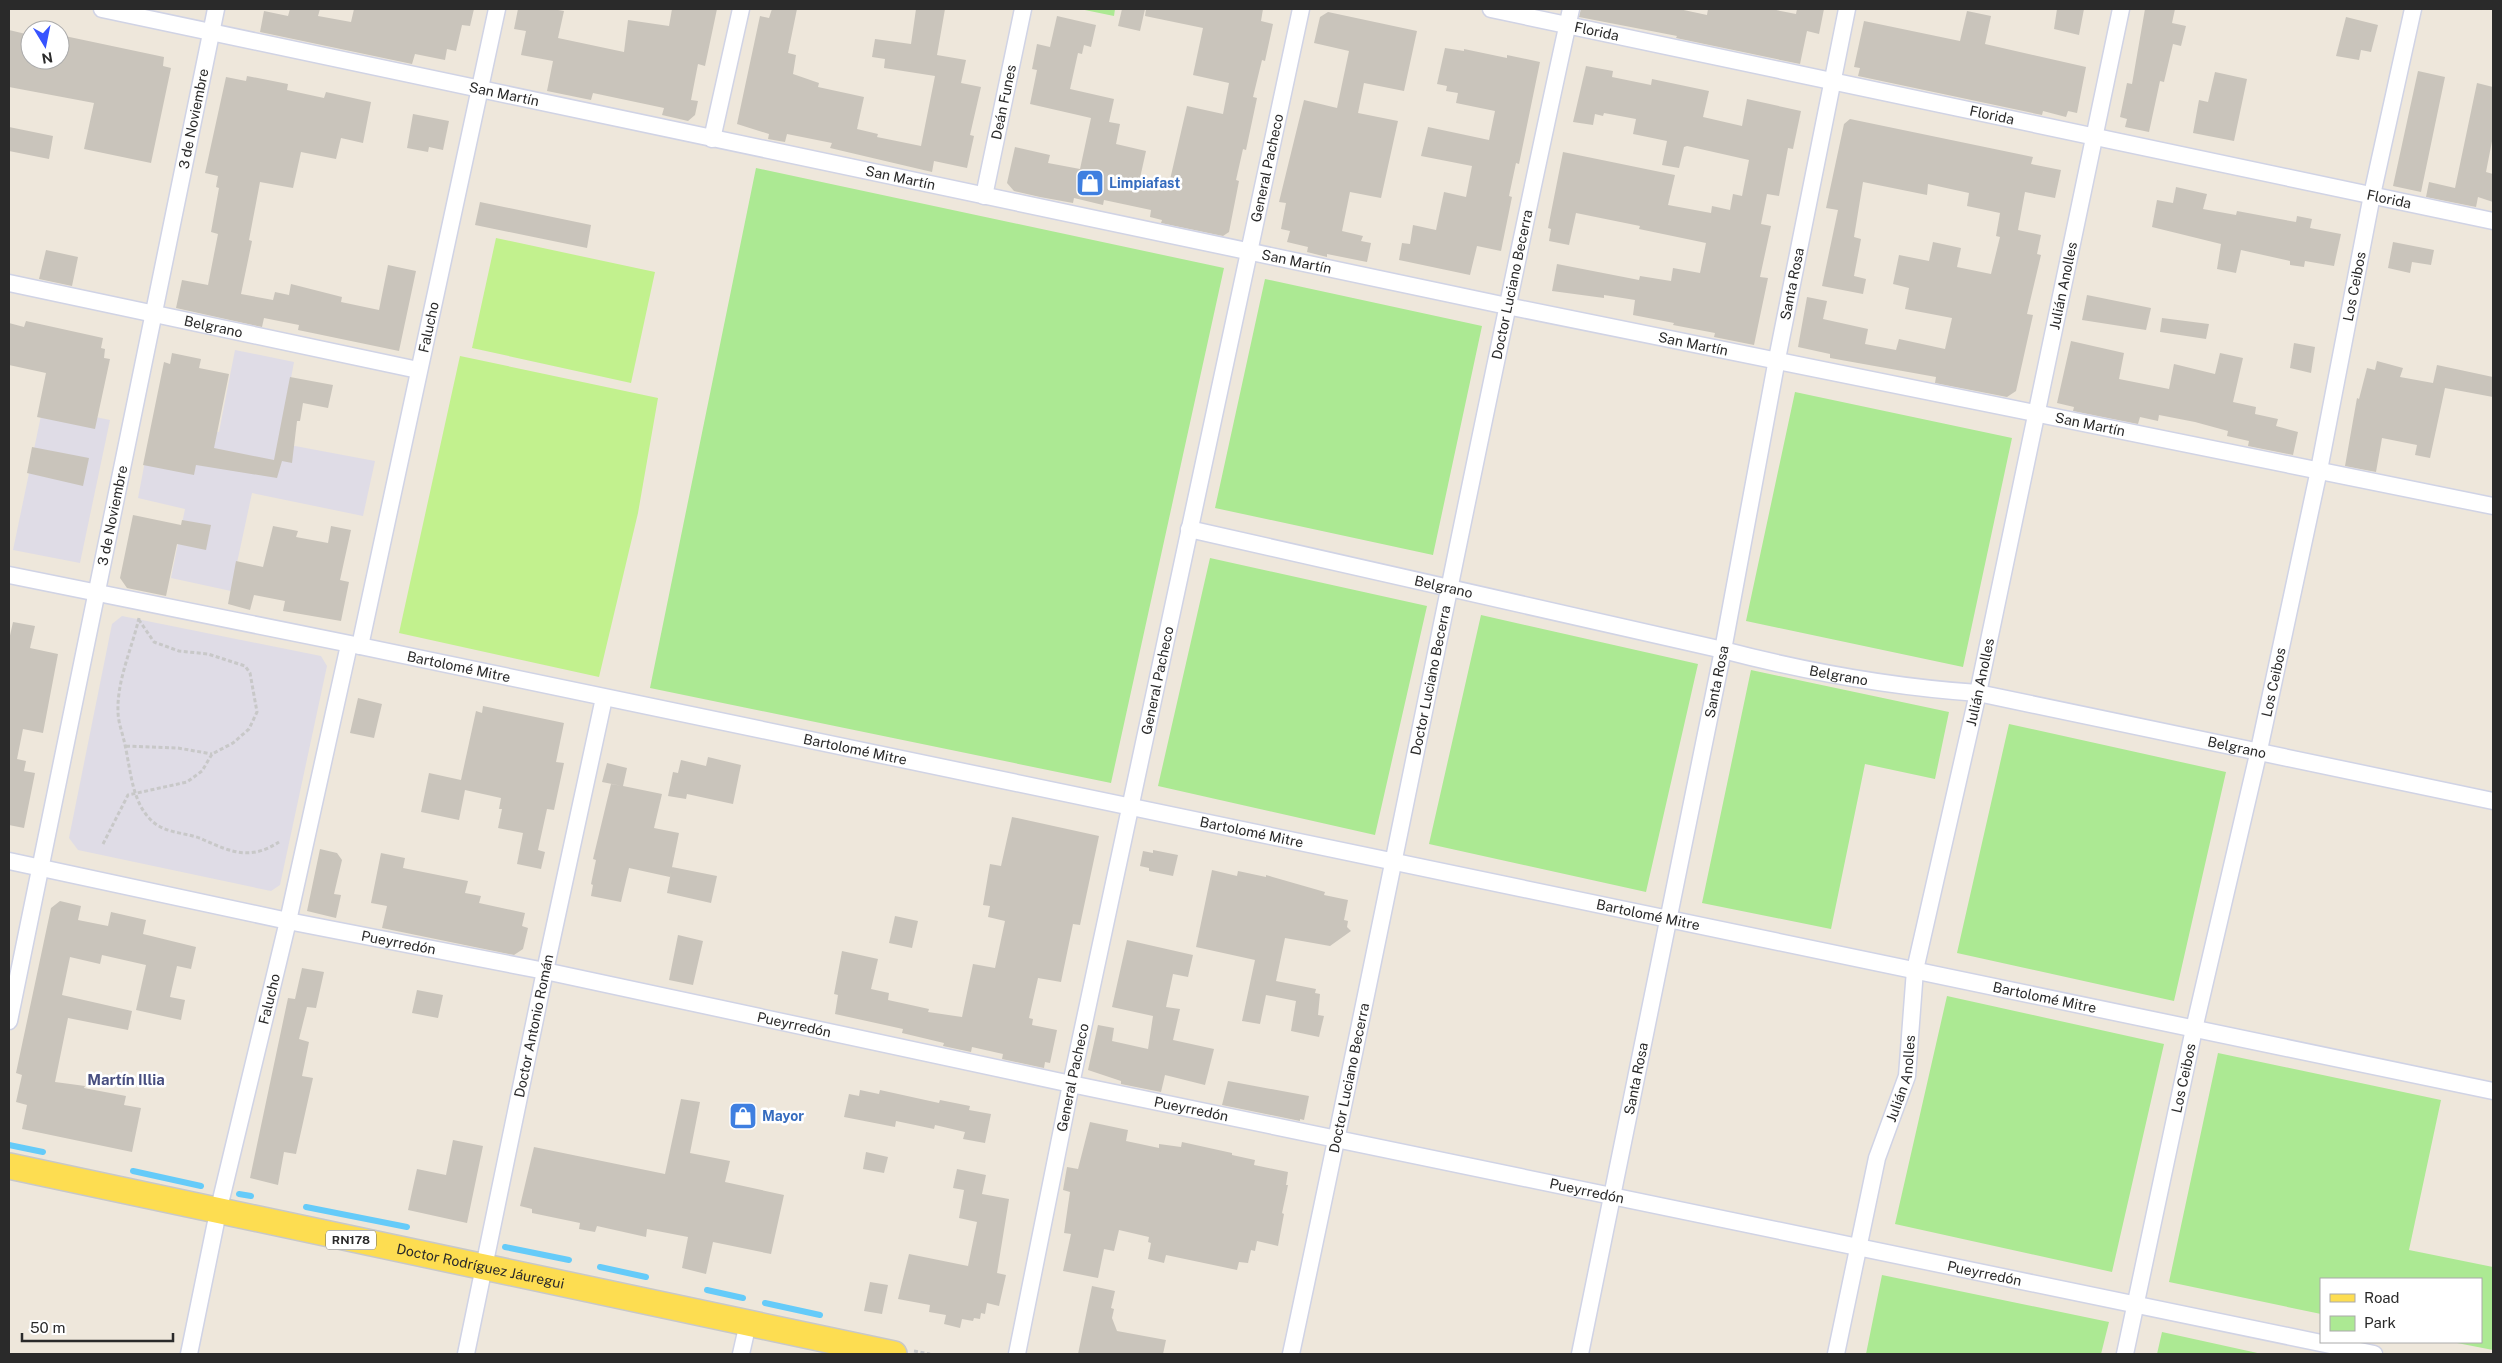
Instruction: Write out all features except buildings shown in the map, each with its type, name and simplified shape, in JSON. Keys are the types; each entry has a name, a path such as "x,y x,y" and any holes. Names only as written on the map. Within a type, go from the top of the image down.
{"main road":[{"name":"Doctor Rodríguez Jáuregui","path":"9,1166 218,1212 894,1354"}],"street":[{"name":"San Martín","path":"102,9 1507,306 1777,359 2493,506"},
{"name":"3 de Noviembre","path":"9,1021 216,9"},
{"name":"Falucho","path":"189,1354 218,1212 355,646 481,88 497,9"},
{"path":"712,138 741,9"},
{"name":"Deán Funes","path":"984,196 1024,9"},
{"name":"General Pacheco","path":"1017,1354 1071,1084 1301,9"},
{"name":"Florida","path":"1492,9 1570,16 1832,81 2493,221"},
{"name":"Santa Rosa","path":"1580,1354 1723,650 1777,359 1847,9"},
{"name":"Julián Anolles","path":"1836,1354 1877,1158 1907,1076 1915,970 1978,693 2121,9"},
{"name":"Los Ceibos","path":"2125,1354 2194,1029 2258,750 2319,470 2372,195 2413,9"},
{"name":"Doctor Luciano Becerra","path":"1291,1354 1395,862 1507,306 1570,16"},
{"name":"Belgrano","path":"9,283 418,370"},
{"name":"Belgrano","path":"1190,529 1723,650 1785,666 1909,688 1978,693 2258,750 2493,801"},
{"name":"Bartolomé Mitre","path":"9,575 2493,1090"},
{"name":"Doctor Antonio Román","path":"466,1354 544,971 604,698"},
{"name":"Pueyrredón","path":"9,861 288,921 544,971 1337,1140 2320,1343"},
{"path":"742,1354 748,1323"},
{"name":"Pueyrredón","path":"2321,1343 2374,1354"}],"path":[{"path":"142,603 121,686 118,712 136,794 144,810 157,825 177,833 197,836 232,852 251,853 266,850 279,842"},
{"path":"103,844 128,795 187,782 202,771 212,754 233,743 249,729 257,712 250,673 245,666 208,654 179,651 154,642 139,620"},
{"path":"126,746 178,748 212,754"}],"shaded area":[{"path":"235,350 294,362 279,443 375,461 363,516 252,493 231,591 171,578 185,509 138,498 153,419 219,432"},
{"path":"43,406 110,420 80,563 13,550"},
{"path":"122,616 321,656 327,666 280,885 271,891 78,850 69,838 112,624"}],"green space":[{"path":"1080,9 1115,9 1114,16"},
{"path":"756,168 1224,268 1111,783 650,688"},
{"path":"496,238 655,272 631,383 472,348"},
{"path":"1265,279 1482,326 1433,555 1215,508"},
{"path":"460,356 658,398 638,513 599,677 399,633"},
{"path":"1795,392 2012,438 1963,667 1746,621"},
{"path":"1210,558 1427,606 1375,835 1158,786"},
{"path":"1481,615 1698,664 1646,892 1429,844"},
{"path":"1751,670 1949,712 1935,779 1865,764 1831,929 1702,903"},
{"path":"2009,724 2226,772 2174,1001 1957,953"},
{"path":"1947,996 2164,1044 2112,1272 1895,1224"},
{"path":"2218,1053 2441,1100 2409,1250 2493,1267 2493,1350 2457,1343 2482,1343 2482,1278 2320,1278 2320,1314 2169,1282"},
{"path":"1882,1275 2109,1322 2101,1354 1866,1354"},
{"path":"2162,1332 2262,1354 2157,1354"}],"waterway":[{"path":"9,1145 43,1152"},
{"path":"133,1171 201,1186"},
{"path":"239,1194 251,1196"},
{"path":"306,1207 407,1227"},
{"path":"505,1247 569,1260"},
{"path":"600,1267 646,1277"},
{"path":"707,1290 743,1298"},
{"path":"765,1303 820,1315"}],"place":[{"name":"Limpiafast","path":"1090,183"},
{"name":"Mayor","path":"743,1116"}],"district":[{"name":"Martín Illia","path":"126,1080"}]}
